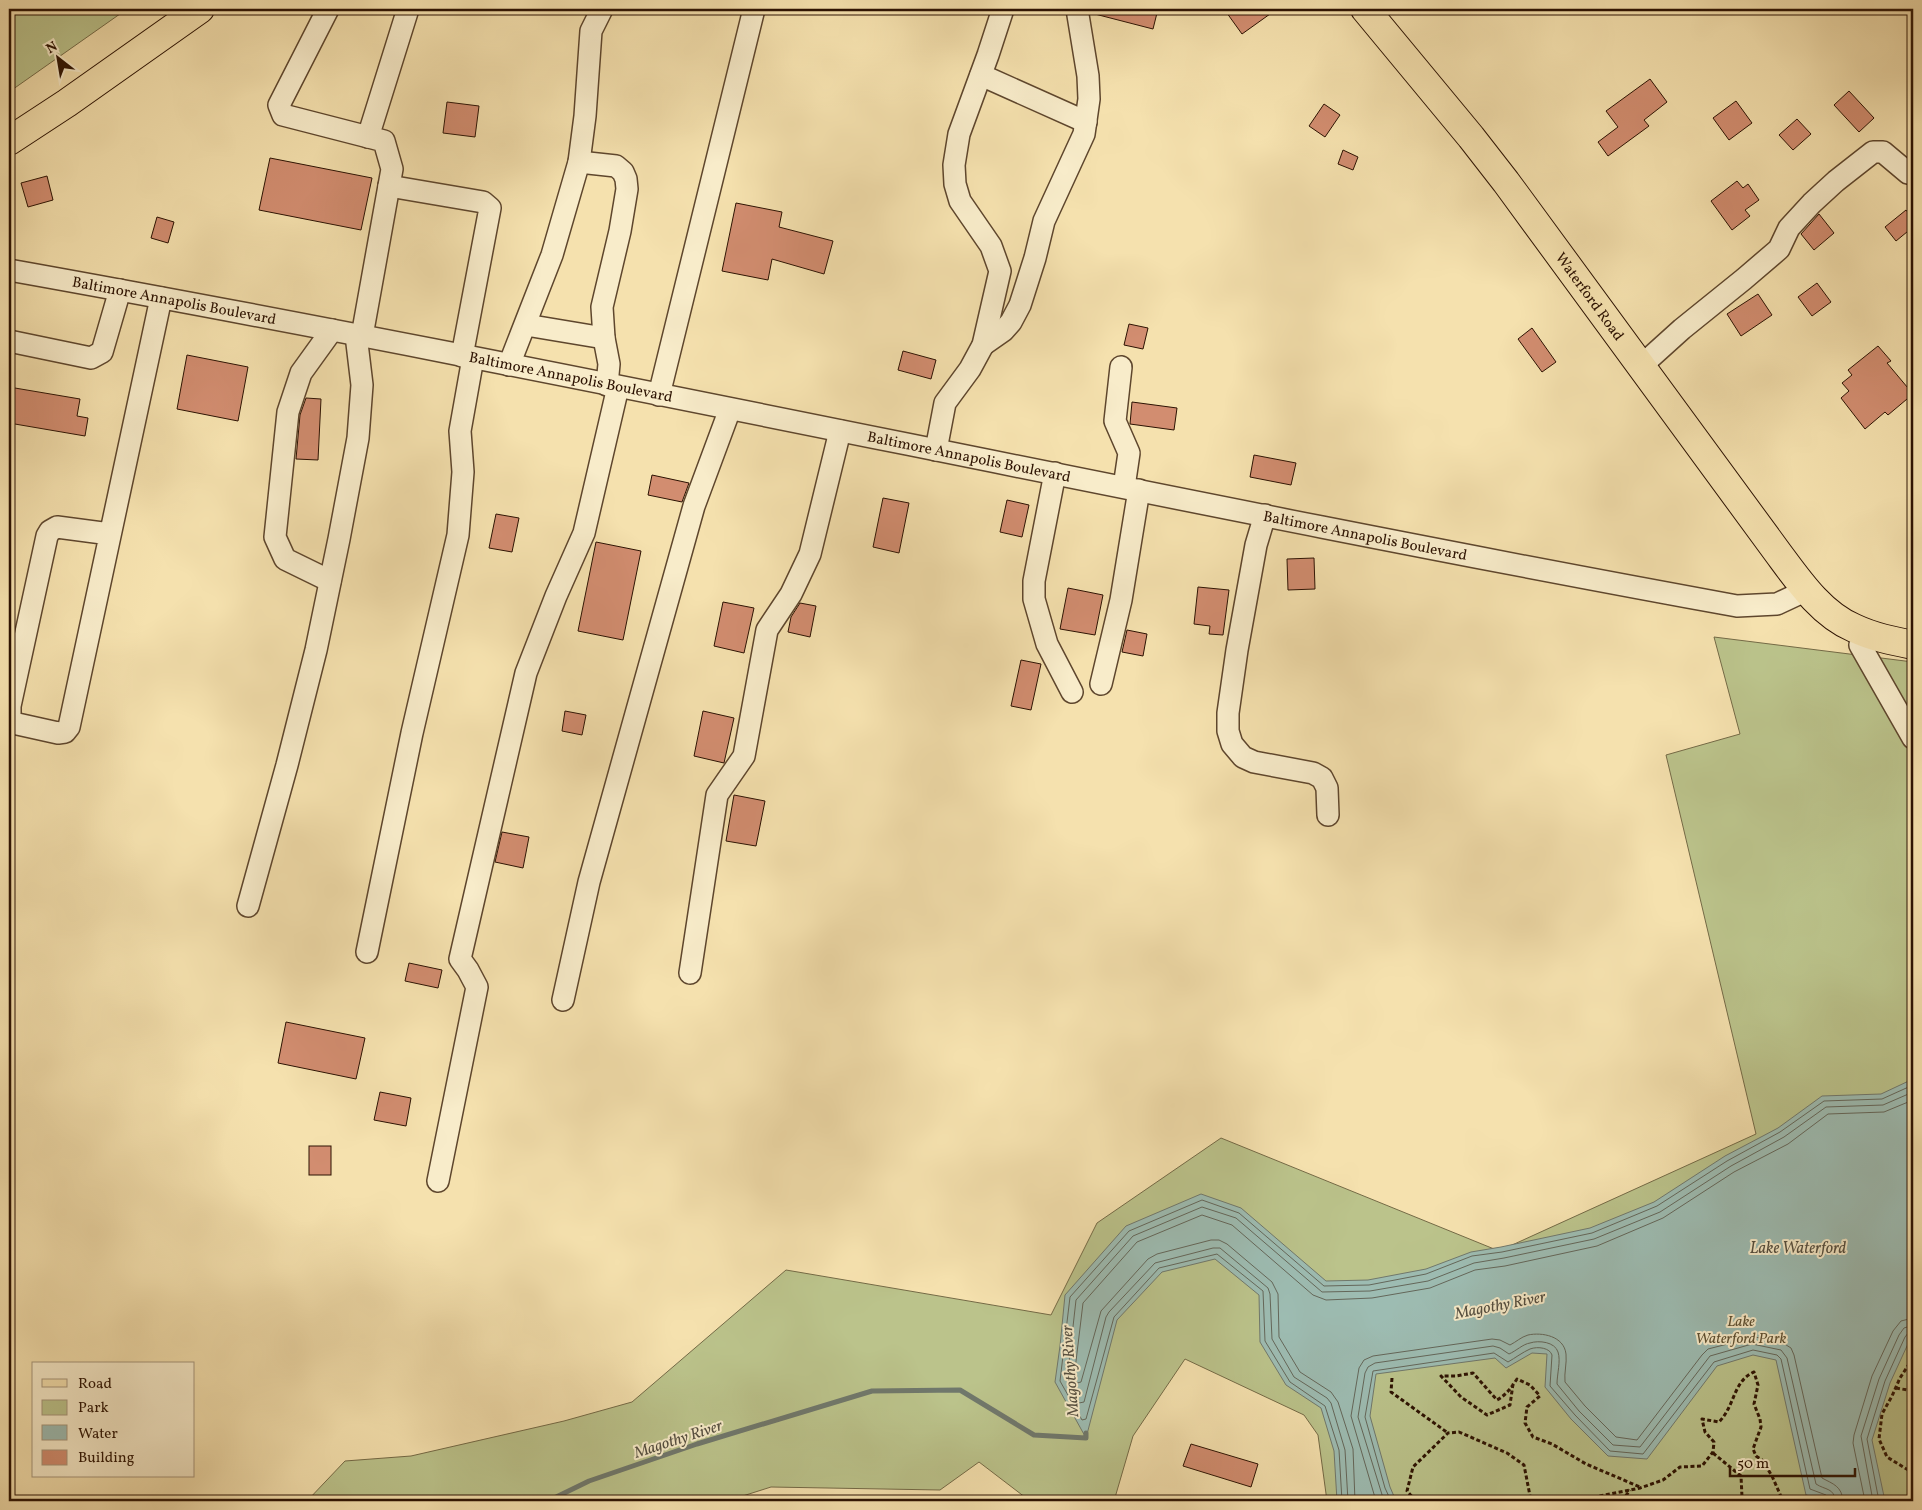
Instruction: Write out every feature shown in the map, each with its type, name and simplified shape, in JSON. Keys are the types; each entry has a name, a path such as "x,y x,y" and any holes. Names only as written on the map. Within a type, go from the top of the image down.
{"main road":[{"path":"9,141 200,9"},
{"name":"Waterford Road","path":"1365,9 1471,137 1807,590"},
{"path":"1807,590 1821,606 1852,628 1913,645"}],"street":[{"path":"248,906 316,650 358,438 362,385 359,336 392,169 384,142 283,115 279,105 328,9"},
{"path":"368,137 408,9"},
{"path":"509,365 552,255 579,162 585,116 591,31 602,9"},
{"path":"658,395 754,9"},
{"path":"936,450 945,403 970,368 983,345 1000,272 991,246 960,201 954,164 960,134 1003,9"},
{"path":"983,345 1003,331 1011,322 1020,305 1035,258 1044,221 1084,134 1089,99 1088,76 1077,9"},
{"path":"981,75 1086,122"},
{"path":"1641,366 1682,329 1778,249 1789,228 1812,203 1872,152 1883,152 1908,173 1913,174"},
{"path":"438,1181 477,986 460,959 526,673 556,596 584,533 613,386 604,338 602,307 620,232 627,189 626,179 623,172 616,166 579,162"},
{"path":"367,952 412,733 458,536 464,472 460,431 467,357 490,208 483,202 389,186"},
{"name":"Baltimore Annapolis Boulevard","path":"9,270 332,330 1132,488 1495,562 1737,606 1777,604 1807,590"},
{"path":"9,341 91,358 102,352 120,290"},
{"path":"110,534 57,527 50,531 47,536 10,706 12,724 58,733 65,732 69,727 161,298"},
{"path":"526,325 604,338"},
{"path":"330,581 285,558 275,537 288,412 301,373 332,330"},
{"path":"1101,684 1121,600 1132,488 1129,453 1115,421 1121,367"},
{"path":"563,1000 589,882 694,506 730,409"},
{"path":"690,972 717,795 744,756 768,630 791,594 810,554 840,431"},
{"path":"1055,473 1034,581 1034,599 1047,644 1072,692"},
{"path":"1265,515 1256,545 1239,640 1228,714 1228,731 1232,744 1243,757 1254,762 1313,773 1322,778 1327,788 1328,815"},
{"path":"1866,633 1860,645 1913,738"}],"path":[{"path":"1913,1358 1900,1378 1882,1414 1879,1439 1887,1457 1913,1473"},
{"path":"1574,1501 1640,1488 1662,1480 1680,1467 1702,1466 1713,1453 1714,1442 1705,1432 1702,1419 1719,1422 1728,1413 1744,1376 1754,1372 1758,1385 1754,1404 1761,1427 1753,1449 1756,1456 1762,1460 1772,1476 1783,1501"},
{"path":"1513,1384 1510,1405 1487,1414 1461,1397 1441,1376 1473,1374 1497,1400 1505,1396 1513,1384 1517,1379 1530,1385 1540,1396 1528,1407 1525,1423 1533,1437 1552,1444 1586,1464 1640,1488"},
{"path":"1392,1378 1391,1392 1448,1433"},
{"path":"1896,1388 1913,1391"},
{"path":"1416,1501 1407,1490 1413,1467 1448,1433 1459,1432 1507,1454 1524,1465 1531,1501"},
{"path":"1913,1451 1911,1454 1913,1464"},
{"path":"1713,1453 1725,1465 1741,1476 1741,1501"},
{"path":"1622,1501 1630,1490"}],"green space":[{"path":"9,9 127,9 9,92"},
{"name":"Lake Waterford Park","path":"1714,637 1913,662 1913,1501 1327,1501 1318,1435 1304,1415 1185,1359 1133,1436 1114,1501 1030,1501 979,1462 940,1490 771,1487 727,1501 307,1501 345,1461 411,1456 564,1421 632,1402 786,1270 1051,1315 1097,1223 1221,1138 1499,1251 1756,1134 1666,755 1740,734"}],"water":[{"name":"Lake Waterford","path":"1913,1079 1913,1333 1890,1383 1872,1440 1885,1501 1834,1501 1806,1495 1776,1360 1753,1355 1717,1366 1647,1459 1608,1456 1571,1419 1545,1387 1547,1354 1532,1353 1506,1368 1495,1358 1376,1374 1370,1416 1390,1487 1396,1501 1337,1501 1334,1451 1321,1408 1286,1385 1260,1342 1259,1295 1215,1259 1162,1272 1117,1320 1086,1438 1055,1382 1065,1295 1126,1226 1201,1194 1241,1208 1326,1281 1368,1280 1426,1269 1471,1252 1590,1228 1654,1202 1725,1156 1778,1128 1822,1096 1881,1094"}],"building":[{"path":"1091,9 1158,9 1153,29 1091,13"},
{"path":"1224,9 1277,9 1242,34"},
{"path":"1650,79 1667,102 1644,120 1649,126 1608,156 1598,142 1618,127 1606,111"},
{"path":"1849,91 1874,118 1859,132 1834,105"},
{"path":"1736,101 1752,123 1729,140 1713,118"},
{"path":"447,102 479,106 475,137 443,133"},
{"path":"1324,104 1340,115 1325,137 1309,126"},
{"path":"1797,119 1811,134 1793,150 1779,135"},
{"path":"1343,150 1358,157 1353,170 1338,164"},
{"path":"270,158 372,178 361,230 259,210"},
{"path":"47,176 53,200 28,207 21,183"},
{"path":"1737,181 1743,188 1748,184 1759,200 1745,210 1750,216 1732,230 1711,201"},
{"path":"736,203 782,212 779,227 833,241 824,274 772,259 768,280 722,271"},
{"path":"1906,210 1913,219 1913,227 1896,241 1885,227"},
{"path":"1819,214 1834,233 1814,250 1801,234"},
{"path":"157,217 174,222 168,243 151,238"},
{"path":"1817,283 1831,302 1812,316 1798,297"},
{"path":"1758,294 1772,315 1741,336 1727,314"},
{"path":"1129,324 1148,328 1143,349 1124,345"},
{"path":"1532,328 1556,362 1542,372 1518,339"},
{"path":"1878,346 1891,361 1887,363 1913,394 1888,415 1885,412 1865,429 1841,398 1849,391 1842,383 1852,375 1848,370"},
{"path":"903,351 936,360 931,379 898,370"},
{"path":"187,355 248,367 238,421 177,409"},
{"path":"9,387 80,399 77,416 88,418 85,436 9,423"},
{"path":"306,398 321,399 318,460 296,459 300,415"},
{"path":"1132,402 1177,408 1174,430 1130,424"},
{"path":"1254,455 1296,463 1291,485 1250,477"},
{"path":"652,475 689,483 682,502 648,495"},
{"path":"883,498 909,503 899,553 873,547"},
{"path":"1007,500 1029,505 1022,537 1000,532"},
{"path":"496,514 519,518 512,552 489,548"},
{"path":"596,542 641,551 623,640 578,631"},
{"path":"1314,558 1315,589 1288,590 1287,559"},
{"path":"1198,587 1229,590 1223,635 1209,634 1210,626 1194,624"},
{"path":"1068,588 1103,595 1095,635 1060,629"},
{"path":"723,602 754,608 744,653 714,646"},
{"path":"800,603 816,606 810,637 788,632 791,617"},
{"path":"1127,630 1147,634 1143,656 1122,652"},
{"path":"1021,660 1041,664 1031,710 1011,706"},
{"path":"565,711 586,715 582,735 562,731"},
{"path":"703,711 734,718 724,763 694,756"},
{"path":"734,795 765,801 756,846 726,841"},
{"path":"502,832 529,837 523,868 495,862"},
{"path":"409,963 442,970 438,988 405,981"},
{"path":"286,1022 365,1038 356,1079 278,1063"},
{"path":"380,1092 411,1098 406,1126 374,1120"},
{"path":"309,1146 331,1146 331,1175 309,1175"},
{"path":"1191,1444 1258,1464 1251,1487 1183,1466"}],"waterway":[{"name":"Magothy River","path":"548,1501 589,1481 697,1444 872,1391 960,1390 1034,1435 1086,1438 1086,1433"}]}
